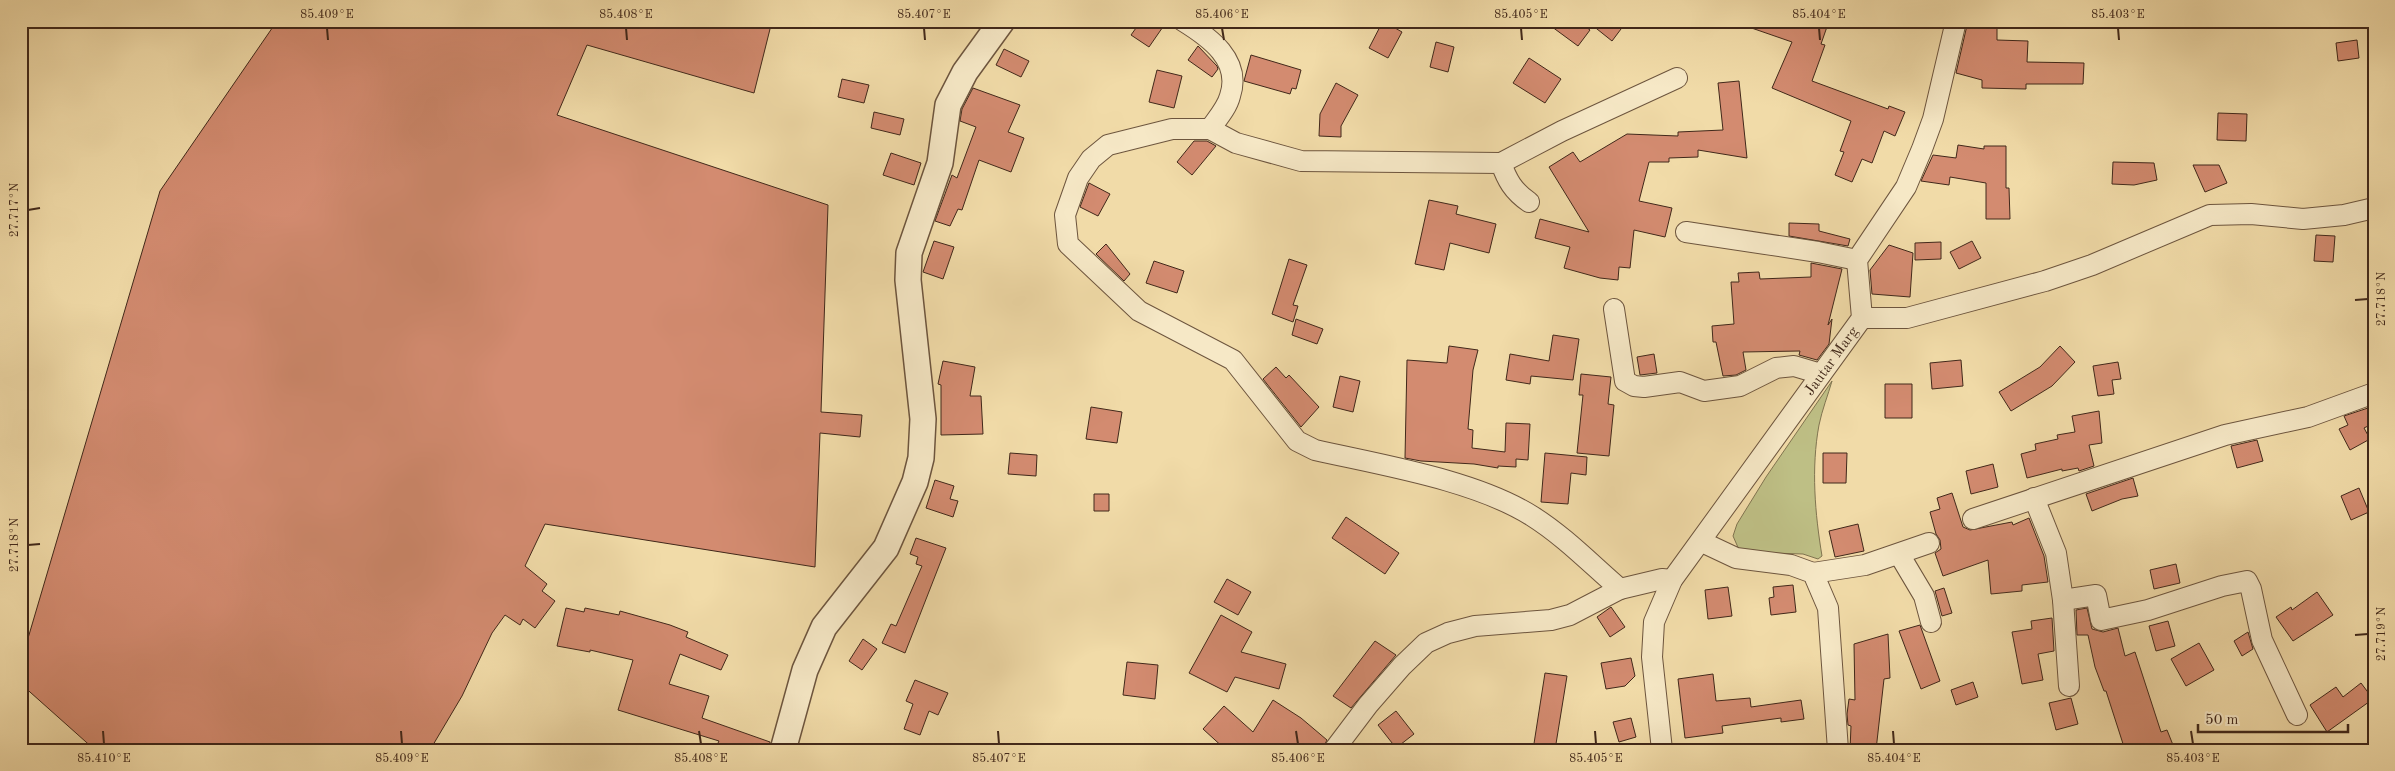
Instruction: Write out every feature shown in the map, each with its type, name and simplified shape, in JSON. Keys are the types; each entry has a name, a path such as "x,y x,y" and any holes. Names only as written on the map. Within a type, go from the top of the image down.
{"street":[{"path":"783,750 805,670 824,627 886,548 915,482 921,458 923,419 908,280 909,253 940,163 948,105 965,72 1002,21"},
{"path":"1183,21 1203,34 1220,49 1228,62 1233,86 1230,98 1210,129"},
{"path":"1686,232 1818,252 1857,260 1906,187 1922,149 1933,119 1956,21"},
{"path":"1620,589 1533,516 1501,499 1447,482 1315,450 1297,441 1255,385 1233,360 1139,311 1068,244 1065,216 1078,178 1091,159 1108,145 1172,130 1210,129 1236,143 1301,161 1501,163 1562,131 1677,78"},
{"path":"1501,163 1508,182 1518,194 1529,202"},
{"path":"1862,318 1907,318 2045,281 2092,265 2210,216 2251,214 2303,220 2344,215 2374,208"},
{"name":"Jautar Marg","path":"1662,750 1652,657 1654,622 1672,580 1702,542 1862,318 1857,260"},
{"path":"1614,309 1625,381 1634,386 1644,387 1680,382 1695,389 1718,389 1740,386 1776,368 1794,366 1821,374"},
{"path":"1973,519 2224,435 2325,412 2374,393"},
{"path":"2034,498 2056,553 2063,600 2069,686"},
{"path":"1702,542 1736,558 1791,565 1813,574 1865,565 1929,544"},
{"path":"1899,554 1924,596 1931,622"},
{"path":"1813,574 1828,608 1838,750"},
{"path":"1334,750 1374,698 1402,666 1426,643 1448,633 1475,626 1561,618 1620,589 1662,579 1672,580"},
{"path":"2063,600 2096,595 2101,620 2148,610 2222,586 2247,582 2252,589 2262,640 2297,715"}],"green space":[{"path":"1832,381 1819,425 1815,458 1817,524 1822,556 1818,559 1803,554 1740,552 1733,536 1737,524 1766,477"}],"building":[{"path":"277,21 772,21 754,93 587,45 557,115 828,205 821,412 862,415 860,437 820,433 815,567 545,524 525,566 547,584 542,591 555,601 535,628 523,619 520,625 505,615 492,633 462,696 430,750 95,750 21,684 21,662 160,191"},
{"path":"1141,21 1167,21 1149,47 1131,35"},
{"path":"1383,21 1402,32 1388,58 1369,48"},
{"path":"1544,21 1578,21 1590,30 1578,46"},
{"path":"1587,21 1627,21 1612,41"},
{"path":"1740,21 1829,21 1821,44 1825,45 1812,81 1888,109 1889,106 1905,112 1895,136 1884,131 1872,163 1862,159 1852,182 1835,175 1844,152 1840,151 1851,121 1772,88 1792,42 1740,24"},
{"path":"1968,21 1997,22 1997,40 2028,41 2027,62 2084,63 2083,84 2026,84 2026,89 1982,88 1982,80 1956,73"},
{"path":"2357,40 2359,58 2338,61 2336,43"},
{"path":"1436,42 1454,47 1448,72 1430,67"},
{"path":"1198,46 1217,66 1218,69 1212,77 1188,60"},
{"path":"1004,49 1029,61 1021,77 996,65"},
{"path":"1251,55 1301,70 1296,89 1292,88 1290,94 1244,81"},
{"path":"1529,58 1561,79 1545,103 1513,83"},
{"path":"1157,70 1182,76 1174,108 1149,102"},
{"path":"842,79 869,85 864,103 838,97"},
{"path":"1739,81 1747,158 1698,150 1698,157 1669,158 1669,162 1649,162 1639,201 1672,208 1665,237 1634,230 1630,268 1619,267 1618,280 1600,278 1564,268 1570,247 1535,238 1540,219 1589,232 1549,167 1573,152 1580,162 1627,134 1678,136 1678,132 1723,130 1718,83"},
{"path":"1336,83 1358,95 1341,126 1341,137 1319,136 1320,114"},
{"path":"973,88 1020,105 1008,132 1024,138 1011,172 979,160 962,210 958,209 950,226 935,221 952,175 957,178 976,127 960,121 962,109"},
{"path":"874,112 904,119 900,135 871,128"},
{"path":"2218,113 2247,114 2246,141 2217,140"},
{"path":"1194,141 1207,141 1216,146 1192,175 1177,162"},
{"path":"1958,145 1984,149 1984,146 2006,146 2006,188 2009,188 2010,219 1986,219 1986,183 1950,177 1949,185 1921,181 1933,155 1956,158"},
{"path":"891,153 921,163 914,185 883,175"},
{"path":"2113,162 2154,163 2157,180 2134,185 2112,184"},
{"path":"2193,165 2219,165 2227,183 2205,192"},
{"path":"1089,183 1110,194 1098,216 1080,207"},
{"path":"1429,200 1458,206 1456,214 1496,224 1489,253 1450,243 1444,270 1415,264"},
{"path":"1789,223 1819,224 1819,231 1850,239 1848,246 1789,236"},
{"path":"2316,235 2335,236 2333,262 2314,261"},
{"path":"934,241 954,247 943,279 923,272"},
{"path":"1972,241 1981,258 1959,269 1950,252"},
{"path":"1941,242 1941,259 1915,260 1915,243"},
{"path":"1106,244 1130,274 1124,281 1096,254"},
{"path":"1889,245 1913,253 1910,297 1872,294 1870,270"},
{"path":"1289,259 1307,265 1293,305 1298,306 1293,322 1272,314"},
{"path":"1154,261 1184,271 1177,293 1146,283"},
{"path":"1811,263 1842,269 1828,325 1832,319 1829,344 1817,360 1799,355 1800,351 1743,352 1746,370 1736,375 1723,376 1716,342 1713,342 1712,326 1734,324 1731,282 1739,282 1738,273 1759,272 1760,279 1811,277"},
{"path":"1296,319 1323,329 1317,344 1292,335"},
{"path":"1553,335 1579,339 1573,380 1531,376 1530,384 1506,380 1510,354 1549,361"},
{"path":"1449,346 1478,350 1473,370 1468,429 1473,430 1472,448 1505,452 1506,423 1530,424 1528,460 1516,459 1516,467 1498,466 1498,468 1405,458 1407,360 1447,363"},
{"path":"2060,346 2075,362 2052,386 2011,411 1999,392 2040,367"},
{"path":"1654,354 1657,373 1640,375 1637,357"},
{"path":"1961,360 1963,386 1932,389 1930,363"},
{"path":"943,361 975,367 970,396 981,396 983,434 941,435 941,385 938,384"},
{"path":"2118,362 2121,379 2112,380 2114,394 2098,396 2093,366"},
{"path":"1276,367 1286,378 1289,375 1319,407 1301,427 1263,379"},
{"path":"1581,374 1611,377 1608,404 1614,405 1609,456 1577,453 1583,395 1579,395"},
{"path":"1340,376 1360,381 1353,412 1333,407"},
{"path":"1885,384 1912,384 1912,418 1885,418"},
{"path":"2374,406 2374,423 2364,428 2370,439 2350,450 2339,429 2348,425 2344,416"},
{"path":"1091,407 1122,412 1117,443 1086,439"},
{"path":"2099,411 2102,443 2089,445 2094,466 2079,471 2078,468 2062,471 2062,469 2027,478 2021,454 2036,450 2035,444 2058,439 2057,435 2075,432 2072,416"},
{"path":"2257,440 2263,461 2237,468 2231,446"},
{"path":"1010,453 1037,455 1036,476 1008,474"},
{"path":"1545,453 1587,457 1586,475 1571,473 1568,504 1541,502"},
{"path":"1823,453 1847,453 1846,483 1823,483"},
{"path":"1993,464 1998,487 1971,494 1966,471"},
{"path":"2133,478 2138,496 2122,499 2092,511 2086,494"},
{"path":"935,480 954,486 950,499 958,501 953,517 926,508"},
{"path":"2359,488 2369,512 2351,520 2341,496"},
{"path":"1952,493 1963,527 1970,530 2012,522 2013,525 2029,518 2044,556 2048,582 2022,585 2022,591 1991,594 1988,560 1943,576 1935,553 1941,549 1940,540 1936,534 1930,512 1940,509 1937,498"},
{"path":"1094,494 1109,494 1109,511 1094,511"},
{"path":"1346,517 1399,553 1385,574 1332,538"},
{"path":"1858,524 1864,551 1835,557 1829,531"},
{"path":"916,538 946,548 905,653 882,643 891,624 896,626 922,566 916,564 918,557 910,554"},
{"path":"2176,564 2180,583 2154,589 2150,570"},
{"path":"1227,579 1251,592 1238,615 1214,602"},
{"path":"1793,585 1796,612 1771,615 1769,598 1774,597 1773,587"},
{"path":"1728,587 1732,616 1708,619 1705,590"},
{"path":"1944,588 1952,613 1942,616 1935,591"},
{"path":"2317,592 2333,615 2293,641 2276,617 2291,607 2292,610"},
{"path":"1611,607 1625,627 1610,637 1597,617"},
{"path":"566,608 584,612 585,608 619,615 620,611 670,625 688,632 686,637 728,655 721,670 680,654 669,684 709,696 702,718 770,742 769,750 730,750 717,745 719,741 618,710 633,660 590,650 590,652 557,646"},
{"path":"2087,608 2092,629 2103,632 2118,628 2125,656 2135,652 2161,732 2167,730 2173,745 2160,750 2125,750 2106,691 2104,691 2095,667 2088,635 2077,635 2076,610"},
{"path":"1221,615 1252,632 1241,652 1286,664 1279,689 1235,677 1227,692 1189,673"},
{"path":"2052,618 2054,651 2038,654 2043,680 2022,684 2012,632 2032,629 2031,621"},
{"path":"2168,621 2175,646 2156,651 2149,626"},
{"path":"1920,625 1940,681 1921,689 1899,631"},
{"path":"2248,632 2253,649 2242,656 2234,641"},
{"path":"1888,634 1890,678 1884,679 1876,750 1850,750 1851,726 1848,725 1847,714 1849,699 1855,700 1854,644"},
{"path":"863,639 877,649 862,670 849,661"},
{"path":"1375,641 1396,655 1351,708 1333,696"},
{"path":"2199,643 2214,670 2186,686 2171,659"},
{"path":"1631,658 1635,676 1625,686 1606,689 1601,663"},
{"path":"1127,662 1158,665 1155,699 1123,695"},
{"path":"1545,673 1567,676 1555,750 1533,750"},
{"path":"1713,674 1716,701 1750,698 1751,707 1801,700 1804,719 1781,722 1781,718 1722,726 1723,733 1685,738 1678,679"},
{"path":"915,680 948,693 938,715 929,711 920,735 904,729 913,704 906,701"},
{"path":"1973,682 1978,697 1956,705 1951,690"},
{"path":"2361,683 2373,699 2327,732 2310,705 2336,687 2343,697"},
{"path":"2071,698 2078,724 2056,730 2049,703"},
{"path":"1273,700 1301,718 1327,740 1322,750 1226,750 1203,729 1224,706 1253,732"},
{"path":"1396,711 1414,734 1396,748 1378,725"},
{"path":"1631,718 1636,737 1619,742 1613,722"}]}
